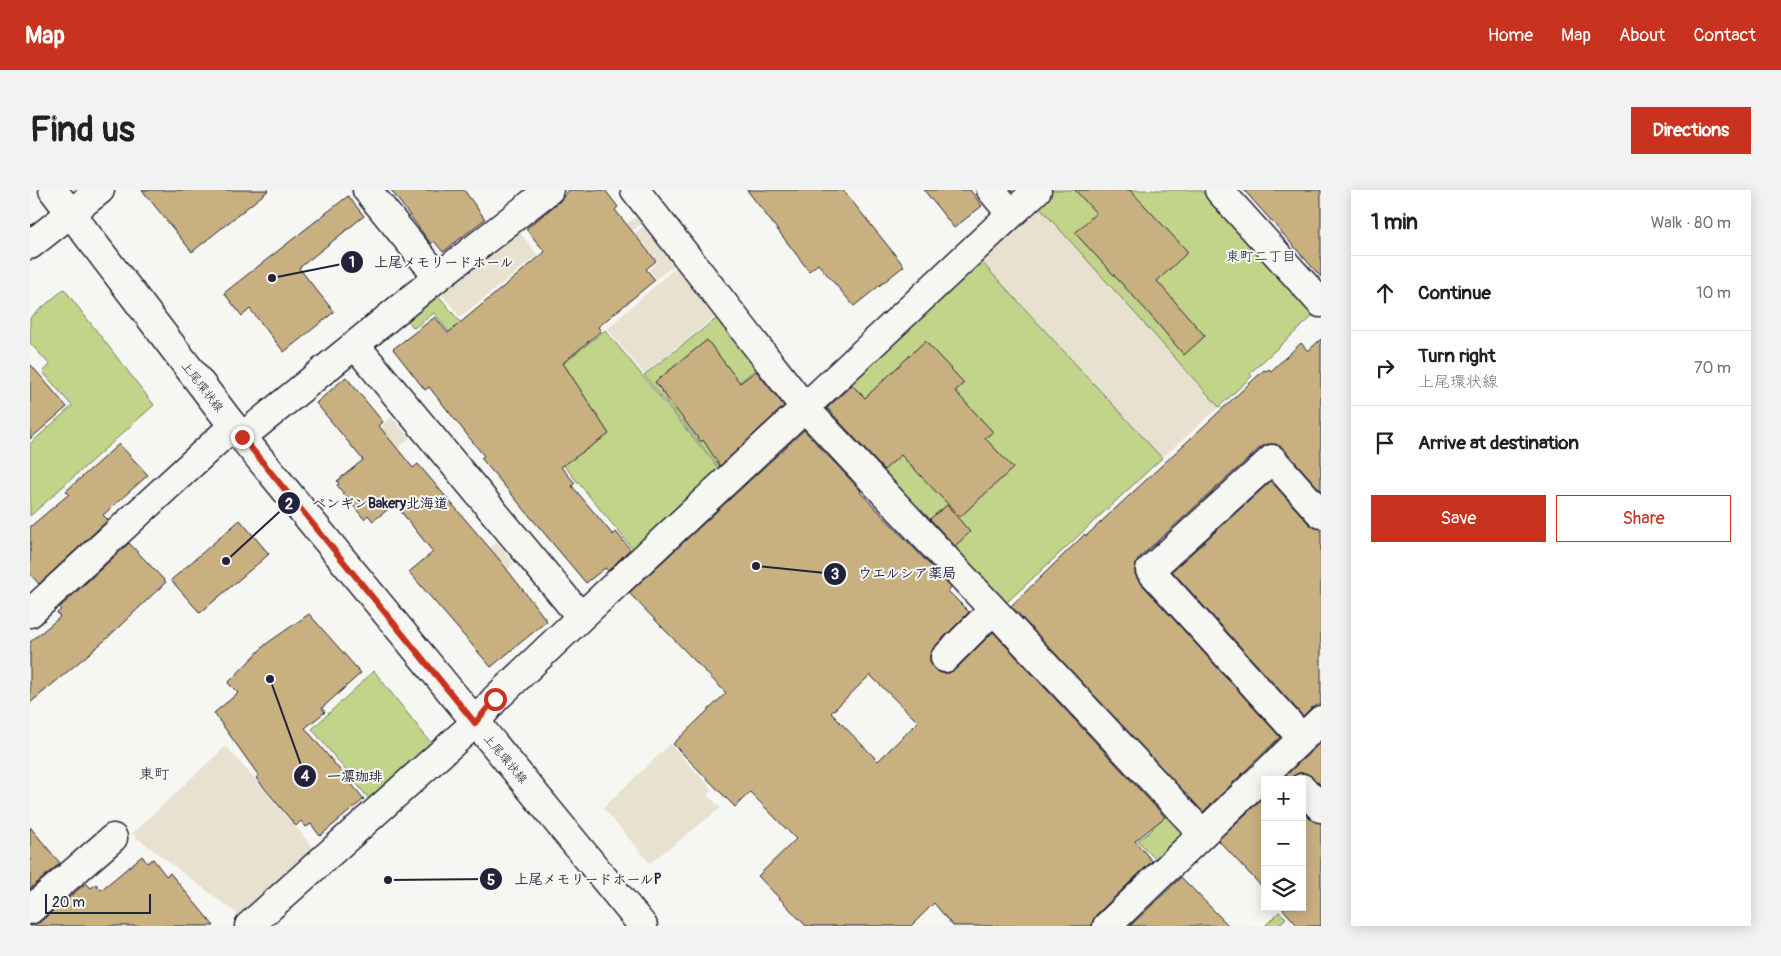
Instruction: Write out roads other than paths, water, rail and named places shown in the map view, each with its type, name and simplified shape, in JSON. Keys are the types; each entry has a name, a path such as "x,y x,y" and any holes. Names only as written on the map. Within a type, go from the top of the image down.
{"street":[{"name":"上尾環状線","path":"54,190 70,214 238,431 643,926"},
{"path":"30,245 100,190"},
{"path":"367,190 438,277"},
{"path":"30,613 238,431 355,345 438,277 550,190"},
{"path":"635,190 805,408 1202,834"},
{"path":"991,190 1011,214"},
{"path":"249,926 475,723 495,699 581,617 1037,190"},
{"path":"1219,190 1321,303"},
{"path":"355,345 581,617"},
{"path":"1301,737 1150,570 1272,460 1321,514"},
{"path":"945,658 993,610"},
{"path":"1123,921 1202,834 1285,770 1301,737 1321,720"},
{"path":"1306,792 1321,808"},
{"path":"30,910 113,838"}],"place":[{"name":"上尾メモリードホール","path":"272,278"},
{"name":"ペンギンBakery北海道","path":"226,561"},
{"name":"ウエルシア薬局","path":"756,566"},
{"name":"一凛珈琲","path":"270,679"},
{"name":"上尾メモリードホールP","path":"388,880"}],"district":[{"name":"東町二丁目","path":"1261,256"},
{"name":"東町","path":"154,774"}]}
